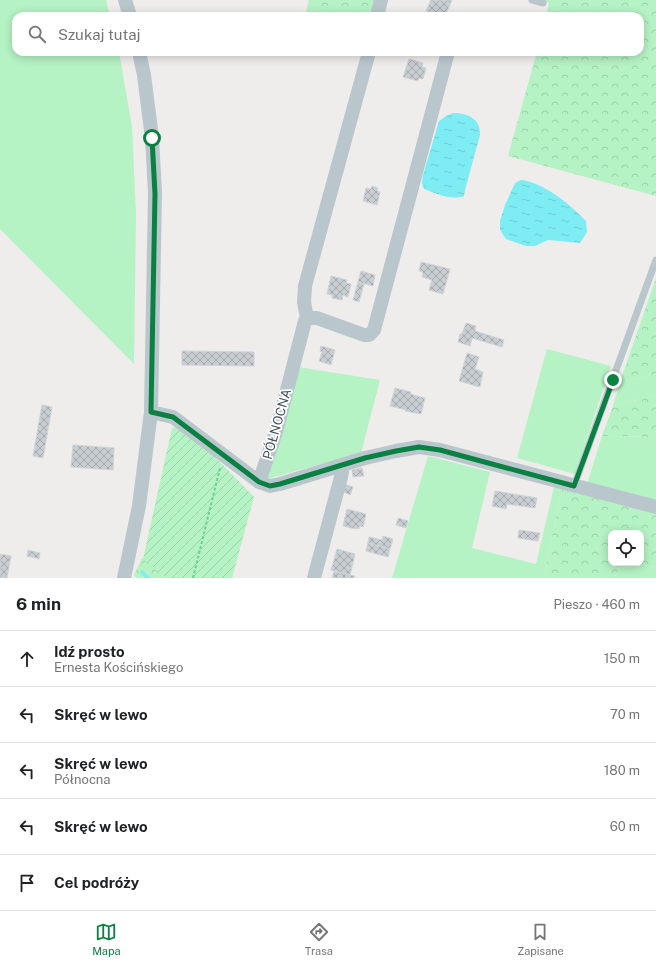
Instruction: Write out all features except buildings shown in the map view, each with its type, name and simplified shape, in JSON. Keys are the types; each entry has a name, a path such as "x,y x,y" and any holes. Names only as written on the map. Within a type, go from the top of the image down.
{"street":[{"path":"125,0 129,12"},
{"path":"378,12 381,0"},
{"path":"124,578 139,506 151,412 155,194 152,138 144,75 140,56"},
{"path":"368,56 305,286 304,302 307,318 317,318 364,335 369,335 374,330 447,56"},
{"name":"PÓŁNOCNA","path":"259,482 276,432 307,318"},
{"path":"151,412 173,417 259,482 270,486 396,451 419,447 440,450 656,507"},
{"path":"314,578 341,477 341,466"}],"lane":[{"path":"532,0 543,4"},
{"path":"574,486 656,260"}],"path":[{"path":"194,578 221,463 225,456"}],"green space":[{"path":"0,0 106,0 109,12 12,12 12,56 120,56 132,127 136,214 134,364 0,229"},
{"path":"309,0 378,0 375,12 306,12"},
{"path":"541,0 656,0 656,196 508,156 536,56 644,56 644,12 547,12 549,3"},
{"path":"656,278 656,374 620,382"},
{"path":"547,349 611,366 575,474 517,458"},
{"path":"298,367 380,380 361,453 267,479"},
{"path":"656,374 656,395 613,406 620,382"},
{"path":"656,395 656,437 602,436 613,406"},
{"path":"178,427 215,457 254,497 232,578 166,578 143,559 172,428"},
{"path":"602,436 656,437 656,502 587,484"},
{"path":"428,456 490,472 472,548 536,564 554,487 562,489 544,578 392,578"},
{"path":"562,489 656,514 656,567 644,565 644,530 608,530 608,566 619,566 616,578 544,578"},
{"path":"142,558 166,578 137,578 134,575"},
{"path":"644,565 656,567 656,578 616,578 619,566"}],"water":[{"path":"453,113 464,114 472,118 476,121 480,129 480,135 464,196 454,198 443,196 424,189 422,183 439,121"},
{"path":"521,180 538,185 556,195 573,208 586,221 587,232 580,243 548,240 535,246 526,246 506,239 500,230 500,221 505,205 515,183"}],"waterway":[{"path":"142,572 148,578"}],"route":[{"path":"152,138 155,194 151,412 173,417 259,482 270,486 280,484 365,458 419,447 440,450 574,486 613,380"}]}
